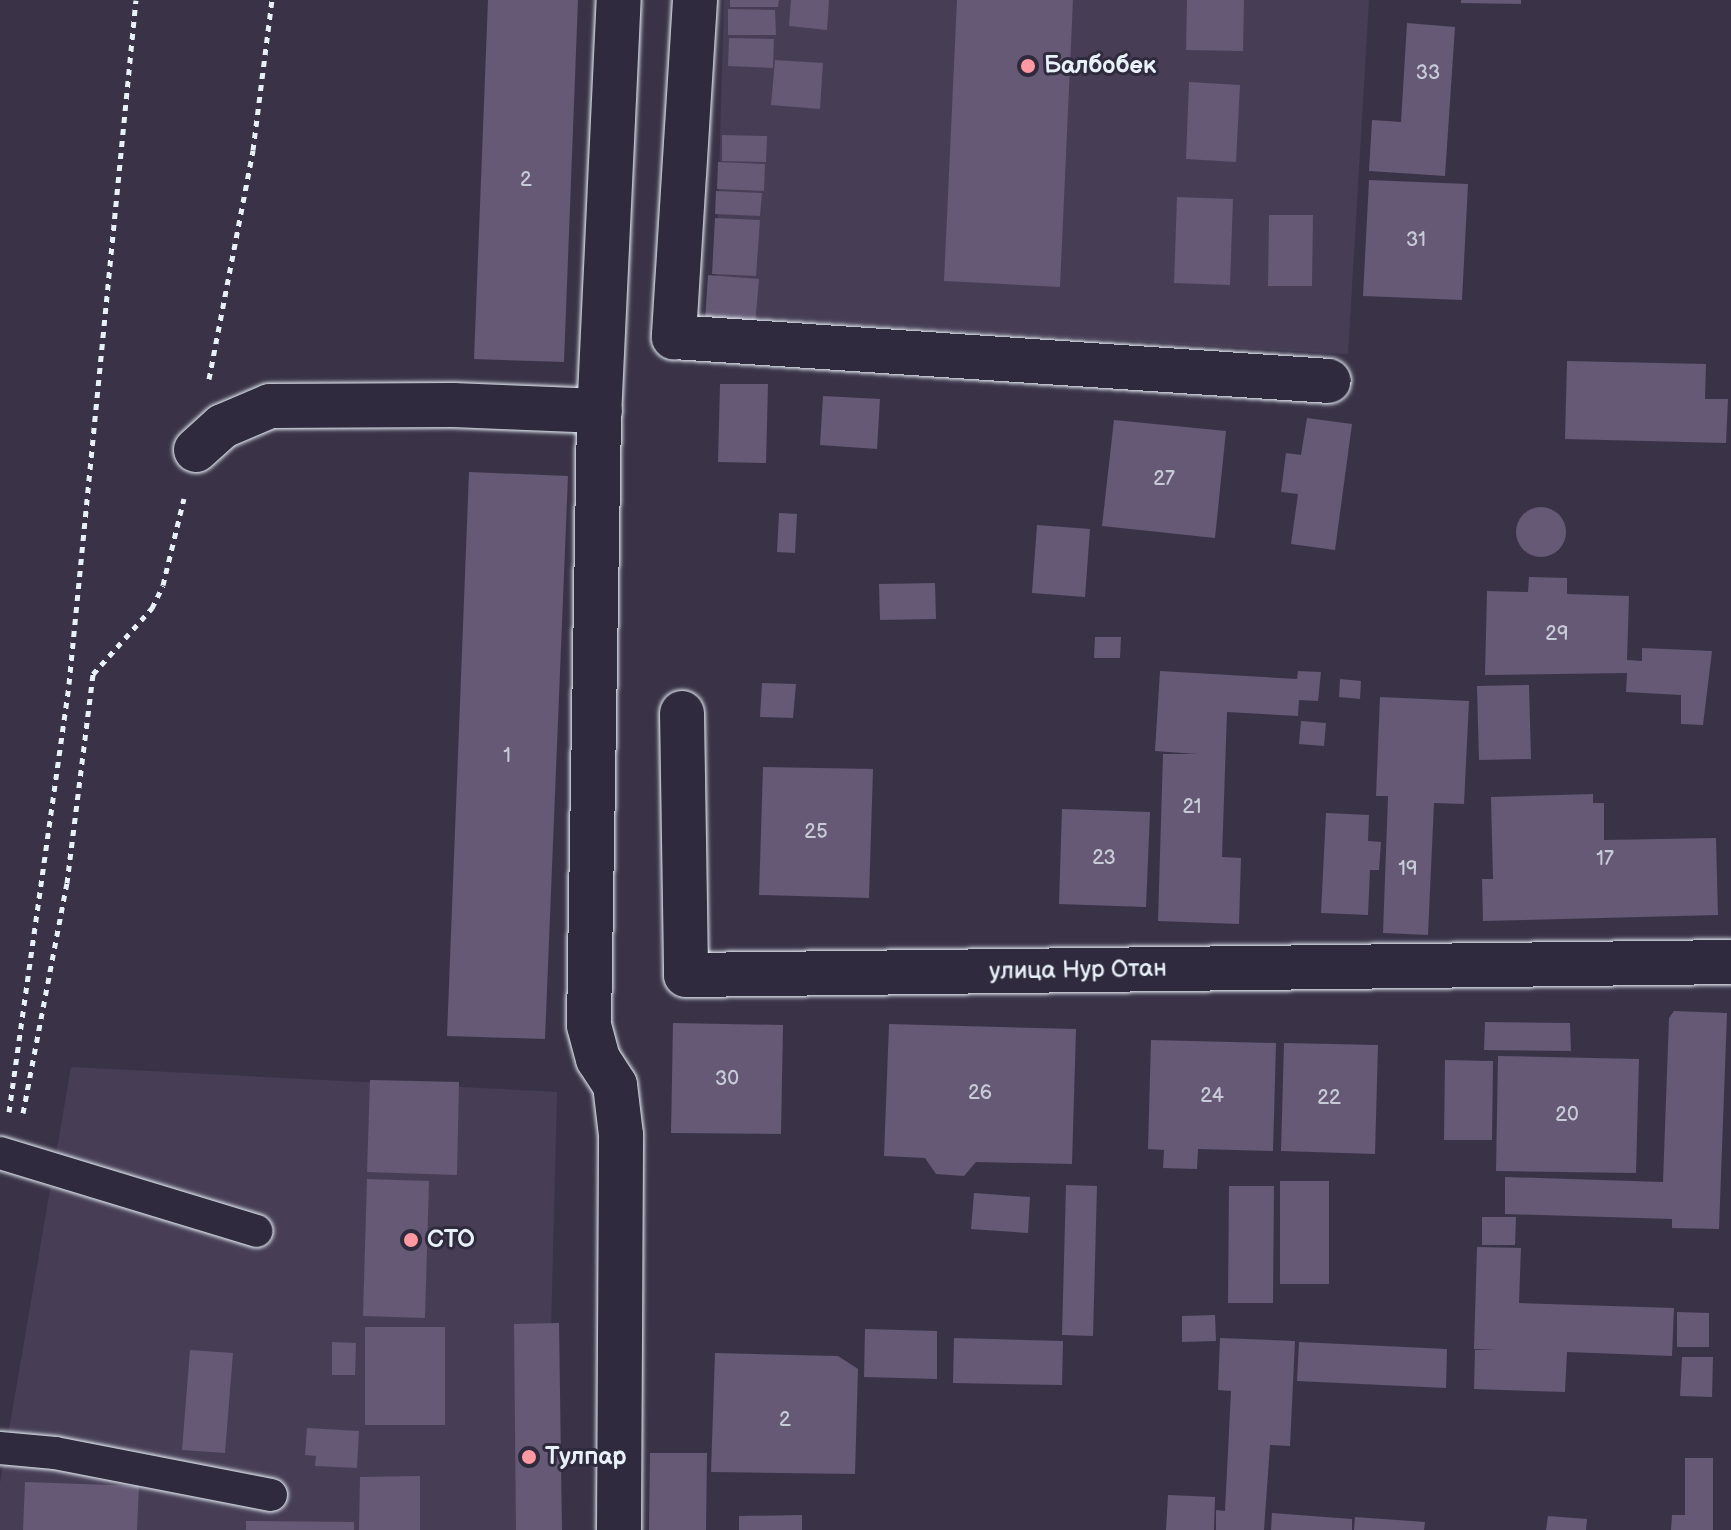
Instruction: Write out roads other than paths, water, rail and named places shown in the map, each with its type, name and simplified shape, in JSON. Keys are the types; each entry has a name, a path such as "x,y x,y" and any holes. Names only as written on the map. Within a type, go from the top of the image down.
{"street":[{"path":"619,0 600,411 589,1025 598,1059 615,1085 621,1135 619,1530"},
{"path":"695,0 674,337 1329,381"},
{"path":"196,450 223,426 270,406 600,411"},
{"name":"улица Нур Отан","path":"682,713 686,975 1731,962"}],"lane":[{"path":"2,1154 256,1231"},
{"path":"0,1448 55,1453 271,1495"}],"place":[{"name":"Балбобек","path":"1028,66"},
{"name":"СТО","path":"411,1240"},
{"name":"Тулпар","path":"529,1457"}]}
